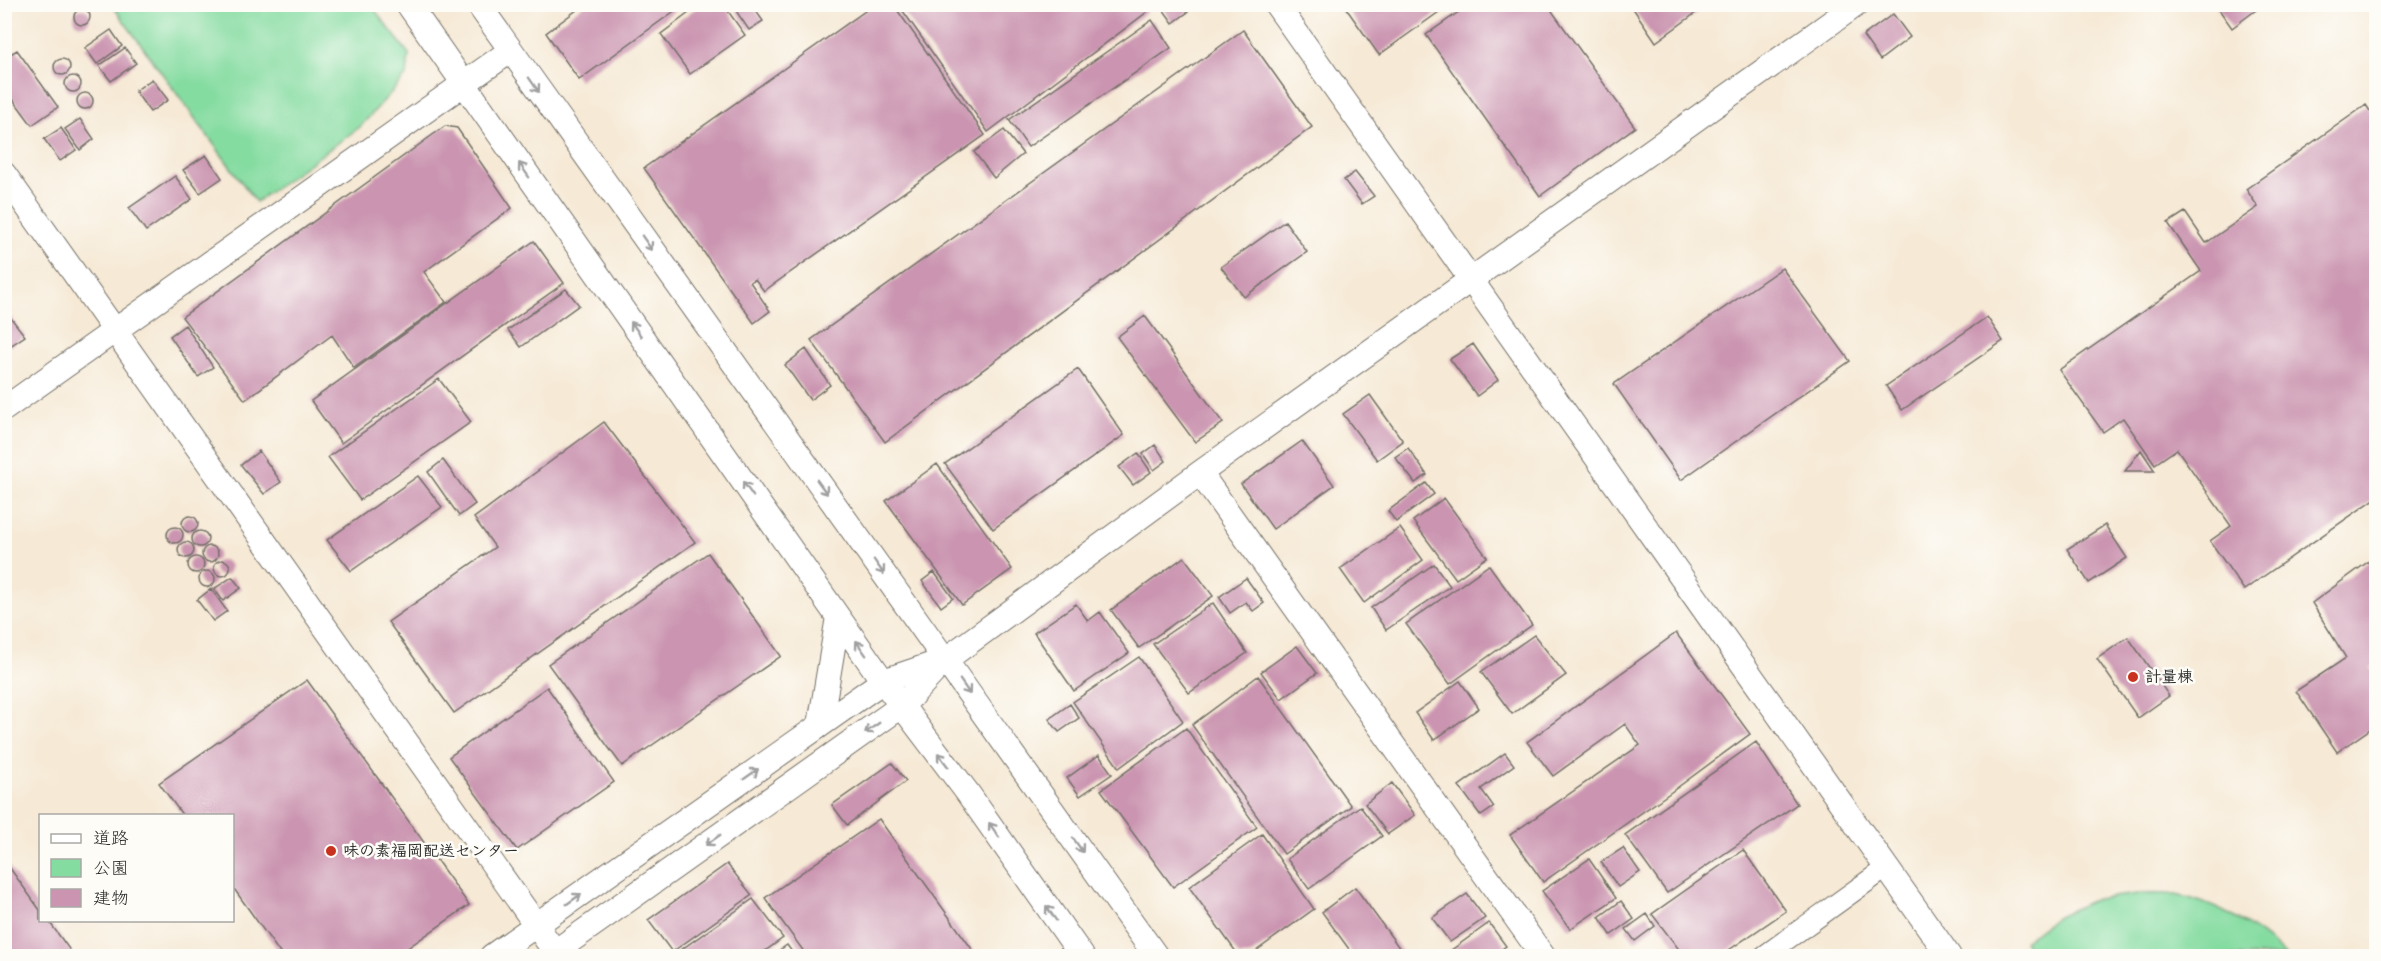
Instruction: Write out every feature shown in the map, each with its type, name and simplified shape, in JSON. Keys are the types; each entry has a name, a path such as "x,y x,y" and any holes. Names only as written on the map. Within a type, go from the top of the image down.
{"street":[{"path":"408,4 838,617 1082,957"},
{"path":"478,4 1156,957"},
{"path":"1275,4 1472,279 1949,957"},
{"path":"4,174 554,955 903,705 945,660 1200,473 1857,4"},
{"path":"4,409 510,51"},
{"path":"1200,473 1543,957"},
{"path":"820,725 838,617"},
{"path":"492,957 884,681 945,660"},
{"path":"1764,957 1886,868"}],"green space":[{"path":"112,5 371,5 409,54 407,75 360,127 256,202"},
{"path":"2138,894 2176,895 2221,910 2262,936 2287,956 2034,956 2024,941 2058,916 2096,899"}],"building":[{"path":"585,4 684,4 579,80 546,33"},
{"path":"701,4 723,4 745,35 690,74 661,34"},
{"path":"745,4 751,4 763,21 749,30 736,11"},
{"path":"875,4 893,4 985,135 764,291 755,279 750,282 770,311 754,323 644,168"},
{"path":"898,4 1142,4 1147,12 988,132"},
{"path":"1343,4 1450,4 1379,55"},
{"path":"1470,4 1547,4 1635,127 1540,196 1426,35"},
{"path":"1630,4 1708,4 1656,42"},
{"path":"2215,4 2264,4 2232,28"},
{"path":"1160,5 1183,5 1188,12 1173,23"},
{"path":"79,9 85,9 90,17 88,23 79,25 74,20 74,14"},
{"path":"1893,14 1910,37 1880,60 1863,36"},
{"path":"1152,20 1171,48 1028,147 1009,120"},
{"path":"111,30 122,46 97,64 85,48"},
{"path":"1243,30 1312,127 885,442 811,340"},
{"path":"125,48 136,63 111,81 99,66"},
{"path":"17,50 58,107 32,125 4,87 4,58"},
{"path":"59,59 65,59 70,67 68,73 59,75 54,70 54,64"},
{"path":"70,76 76,76 81,84 79,90 70,92 65,87 65,81"},
{"path":"152,79 168,100 150,112 135,91"},
{"path":"82,93 88,93 93,101 91,107 82,109 77,104 77,98"},
{"path":"2366,105 2376,120 2376,498 2244,590 2210,541 2231,526 2177,449 2155,464 2123,418 2103,432 2059,370 2201,271 2168,223 2185,212 2206,243 2258,207 2246,189"},
{"path":"80,119 94,139 80,150 65,129"},
{"path":"445,126 457,128 512,208 424,272 446,302 354,368 332,335 245,400 182,317"},
{"path":"61,128 76,150 60,161 44,139"},
{"path":"1004,130 1023,154 994,178 974,152"},
{"path":"206,155 222,178 200,193 183,170"},
{"path":"1355,172 1374,196 1362,204 1344,180"},
{"path":"175,176 192,199 146,231 129,208"},
{"path":"1285,221 1307,252 1244,297 1221,267"},
{"path":"534,241 564,283 341,443 311,401"},
{"path":"1782,268 1850,361 1681,480 1614,384"},
{"path":"566,289 579,305 521,347 508,330"},
{"path":"4,309 25,336 4,350"},
{"path":"1145,316 1223,423 1195,442 1117,337"},
{"path":"1987,317 2003,341 1902,410 1886,386"},
{"path":"185,325 213,367 198,377 170,336"},
{"path":"1473,344 1498,380 1477,396 1450,359"},
{"path":"806,349 830,385 810,400 785,365"},
{"path":"1078,369 1124,435 993,529 945,464"},
{"path":"439,379 471,422 360,500 328,457"},
{"path":"1370,395 1403,441 1377,460 1343,414"},
{"path":"604,422 695,542 454,713 388,622 495,547 474,518"},
{"path":"1302,441 1334,485 1273,529 1241,484"},
{"path":"1155,445 1166,461 1154,470 1143,454"},
{"path":"1408,448 1427,475 1415,483 1395,457"},
{"path":"2141,450 2155,471 2125,471"},
{"path":"259,451 281,482 264,494 241,465"},
{"path":"1138,453 1151,472 1133,485 1119,467"},
{"path":"443,460 475,504 459,516 428,472"},
{"path":"937,464 1012,569 962,605 886,501"},
{"path":"418,476 442,507 351,571 327,540"},
{"path":"1426,483 1434,494 1396,522 1388,511"},
{"path":"1444,498 1487,557 1456,579 1413,521"},
{"path":"187,516 193,516 198,524 196,530 187,532 182,527 182,521"},
{"path":"2105,525 2127,558 2089,583 2067,549"},
{"path":"172,527 178,527 183,535 181,541 172,543 167,538 167,532"},
{"path":"1400,528 1423,560 1364,603 1340,569"},
{"path":"197,531 203,531 208,539 206,545 197,547 192,542 192,536"},
{"path":"183,542 189,542 194,550 192,556 183,558 178,553 178,547"},
{"path":"207,546 213,546 218,554 216,560 207,562 202,557 202,551"},
{"path":"708,553 781,656 622,766 548,664"},
{"path":"2376,556 2376,664 2371,668 2376,676 2376,725 2337,752 2296,691 2346,658 2312,603"},
{"path":"193,557 199,557 204,565 202,571 193,573 188,568 188,562"},
{"path":"1184,557 1213,596 1139,648 1111,610"},
{"path":"219,560 225,560 230,568 228,574 219,576 214,571 214,565"},
{"path":"1434,564 1450,586 1386,630 1371,608"},
{"path":"1489,565 1532,625 1450,684 1406,624"},
{"path":"204,571 210,571 215,579 213,585 204,587 199,582 199,576"},
{"path":"934,572 953,598 941,607 922,581"},
{"path":"232,577 241,588 223,601 214,589"},
{"path":"1246,578 1264,603 1253,611 1246,602 1230,613 1219,597"},
{"path":"211,589 227,611 213,621 197,600"},
{"path":"1213,603 1247,653 1189,693 1153,644"},
{"path":"1076,604 1088,621 1100,612 1129,653 1074,691 1034,633"},
{"path":"1676,633 1750,734 1543,882 1510,835 1640,745 1625,724 1553,776 1527,742"},
{"path":"1534,635 1566,675 1512,714 1481,672"},
{"name":"計量棟","path":"2128,637 2169,696 2138,718 2097,659"},
{"path":"1297,646 1317,673 1281,699 1261,672"},
{"path":"1139,657 1183,721 1119,768 1073,702"},
{"path":"1258,676 1351,806 1284,854 1192,725"},
{"name":"味の素福岡配送センター","path":"307,680 469,905 396,956 282,956 234,889 234,814 182,814 159,783"},
{"path":"1460,681 1479,708 1434,740 1415,713"},
{"path":"547,687 614,782 517,850 449,757"},
{"path":"1070,704 1079,718 1059,732 1049,719"},
{"path":"1186,728 1257,827 1173,887 1101,790"},
{"path":"1756,742 1797,804 1667,893 1625,835"},
{"path":"1505,753 1514,765 1481,789 1494,807 1481,816 1459,786"},
{"path":"1099,755 1112,774 1080,796 1067,778"},
{"path":"892,763 906,781 847,825 832,805"},
{"path":"1392,783 1415,815 1388,834 1365,804"},
{"path":"1360,806 1382,836 1309,889 1287,859"},
{"path":"879,819 977,956 807,956 765,898"},
{"path":"1262,834 1314,909 1249,956 1239,956 1189,887"},
{"path":"1623,848 1640,872 1618,887 1601,862"},
{"path":"1743,850 1786,911 1720,956 1684,956 1652,914"},
{"path":"1589,859 1616,898 1570,929 1542,891"},
{"path":"4,860 39,909 39,922 49,922 74,956 4,956"},
{"path":"727,864 752,895 672,952 648,920"},
{"path":"1355,887 1403,953 1398,956 1354,956 1322,912"},
{"path":"1467,894 1485,918 1450,942 1432,918"},
{"path":"753,899 783,938 758,956 672,956"},
{"path":"1621,901 1634,919 1611,935 1599,917"},
{"path":"1647,914 1655,926 1635,941 1626,929"},
{"path":"1489,923 1506,946 1492,956 1443,956"},
{"path":"787,945 795,956 771,956"}],"place":[{"name":"計量棟","path":"2133,677"},
{"name":"味の素福岡配送センター","path":"331,851"}]}
